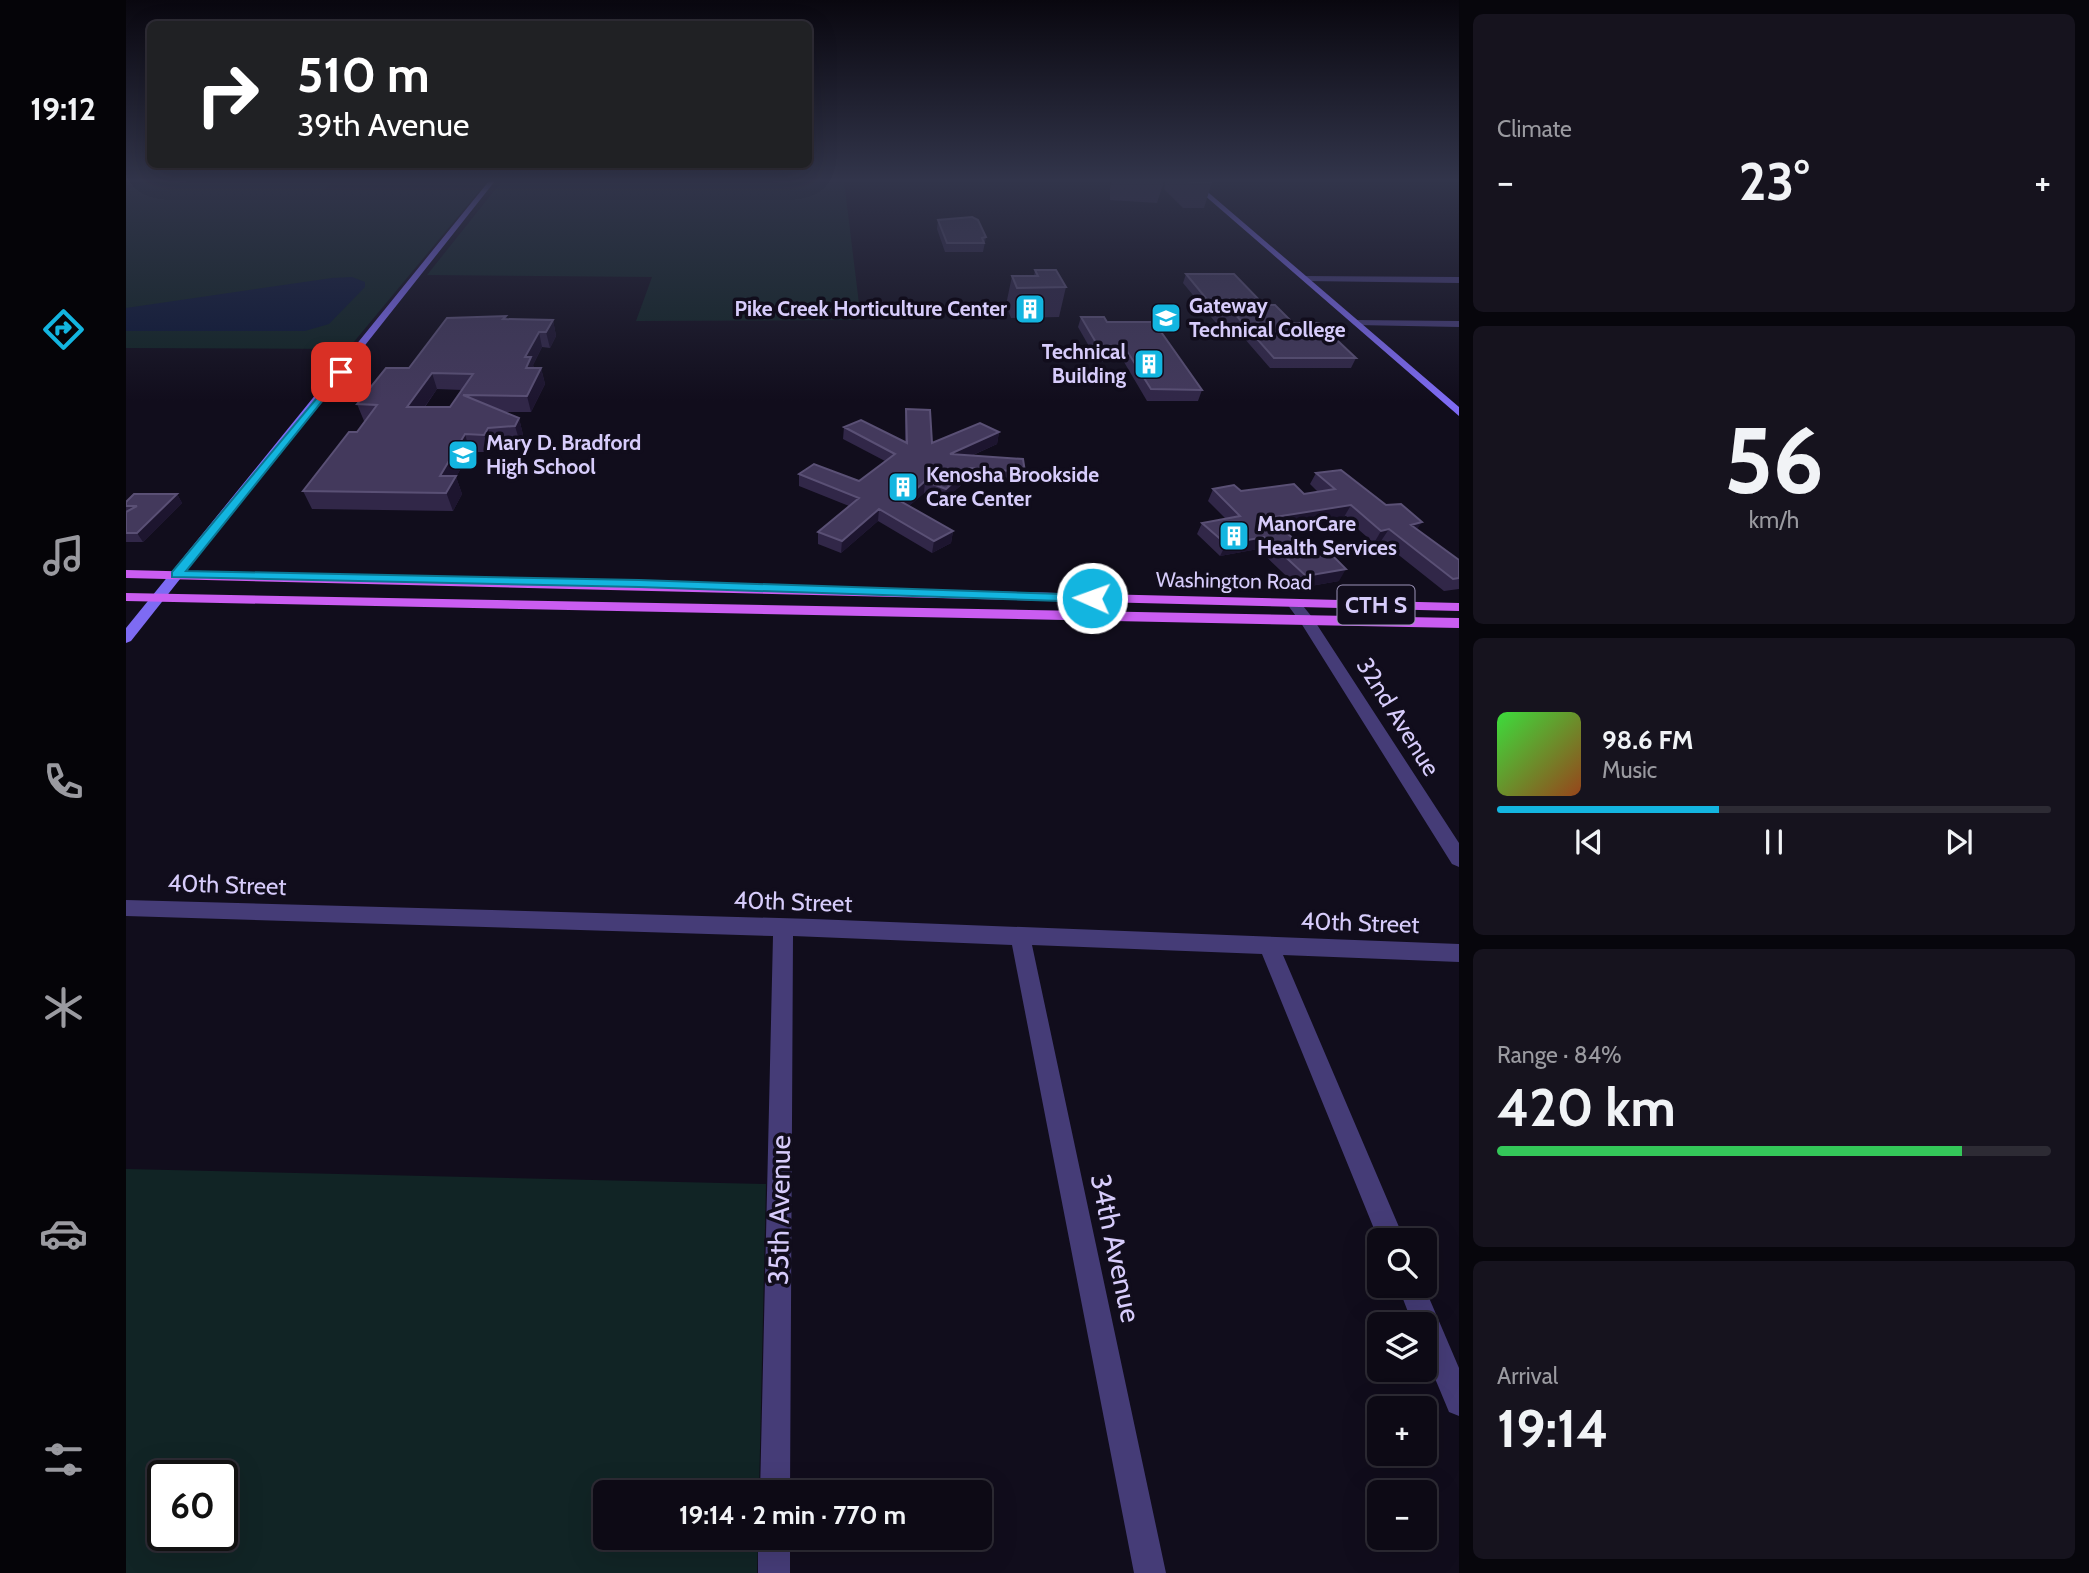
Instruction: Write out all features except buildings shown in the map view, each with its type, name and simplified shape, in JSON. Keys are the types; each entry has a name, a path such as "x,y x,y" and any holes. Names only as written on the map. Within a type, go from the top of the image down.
{"main road":[{"name":"Washington Road","path":"126,574 413,579 1459,607"},
{"path":"298,600 332,593 396,594 409,588 413,579"},
{"name":"Washington Road","path":"126,597 1459,623"},
{"path":"1207,602 1216,618"}],"street":[{"path":"126,638 433,254"},
{"path":"1275,254 1459,413"},
{"path":"1285,254 1302,275"},
{"path":"1302,275 1459,280"},
{"path":"1356,322 1459,324"},
{"name":"32nd Avenue","path":"1294,604 1307,620 1459,859"},
{"name":"40th Street","path":"126,908 1020,936 1459,953"},
{"name":"35th Avenue","path":"775,1480 783,928"},
{"name":"34th Avenue","path":"1020,936 1150,1573"},
{"path":"1269,946 1387,1228"},
{"path":"1416,1298 1459,1402"},
{"path":"774,1550 774,1573"}],"green space":[{"path":"126,254 427,254 348,349 126,348"},
{"path":"443,254 853,254 861,320 636,321 652,277 427,275"},
{"path":"126,1169 766,1184 759,1480 593,1480 593,1550 758,1550 757,1573 126,1573"}],"water":[{"path":"352,277 365,282 365,287 329,324 305,331 126,331 126,308"}],"place":[{"name":"Pike Creek Horticulture Center","path":"1030,309"},
{"name":"Gateway Technical College","path":"1166,318"},
{"name":"Technical Building","path":"1149,364"},
{"name":"Mary D. Bradford High School","path":"463,455"},
{"name":"Kenosha Brookside Care Center","path":"903,487"},
{"name":"ManorCare Health Services","path":"1234,536"}],"route":[{"path":"341,372 177,575 639,584 1092,598"}]}
